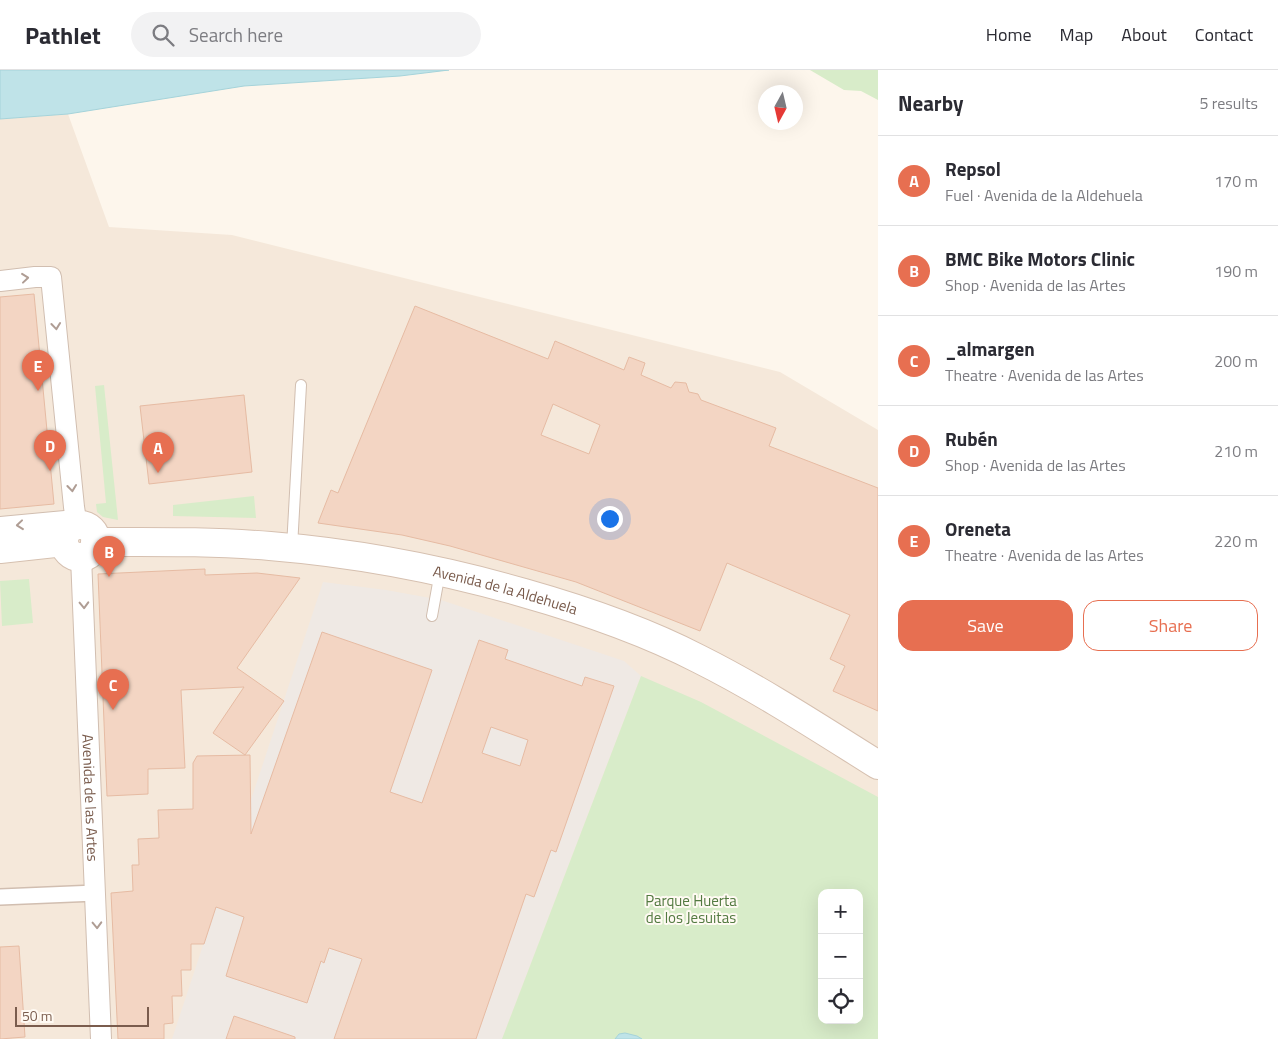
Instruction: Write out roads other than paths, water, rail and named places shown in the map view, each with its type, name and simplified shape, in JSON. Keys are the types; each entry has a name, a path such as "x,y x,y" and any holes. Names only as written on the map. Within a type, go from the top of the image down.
{"main road":[{"name":"Avenida de la Aldehuela","path":"0,549 78,537 269,545 355,555 469,577 564,604 641,632 709,664 801,716 878,765"}],"street":[{"name":"Avenida de las Artes","path":"0,281 51,277 78,537 96,893 101,1039"},
{"name":"Avenida de la Aldehuela","path":"0,527 78,537"},
{"path":"0,898 96,893"}],"lane":[{"path":"292,548 301,385"},
{"path":"432,616 441,571"}],"water":[{"path":"0,70 449,70 400,76 244,86 68,114 0,119"},
{"path":"625,1033 642,1039 615,1039 619,1034"}],"place":[{"name":"Oreneta","path":"38,391"},
{"name":"Rubén","path":"50,471"},
{"name":"Repsol","path":"158,473"},
{"name":"BMC Bike Motors Clinic","path":"109,577"},
{"name":"_almargen","path":"113,710"}],"park label":[{"name":"Parque Huerta de los Jesuitas","path":"691,908"}]}
